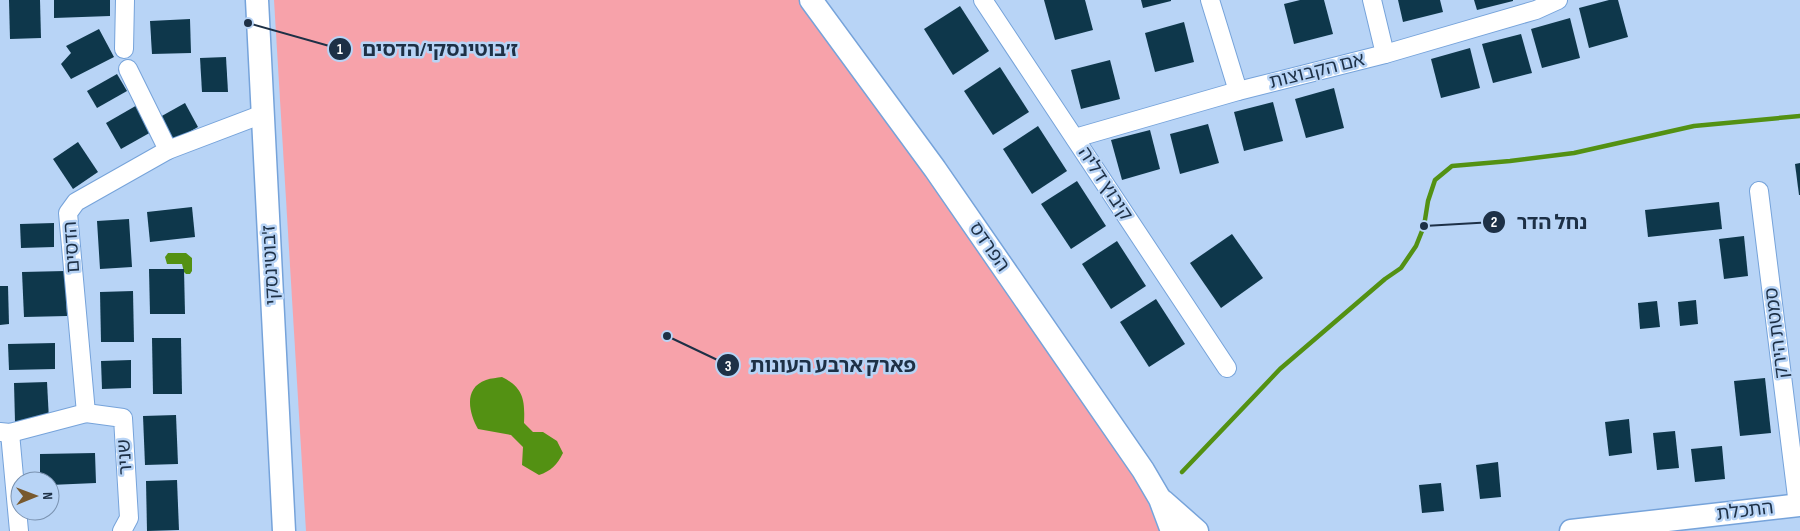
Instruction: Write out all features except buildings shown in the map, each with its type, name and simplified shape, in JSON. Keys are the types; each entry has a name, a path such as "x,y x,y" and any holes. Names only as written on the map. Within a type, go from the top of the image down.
{"street":[{"path":"124,49 125,0"},
{"name":"ז'בוטינסקי","path":"257,0 284,531"},
{"name":"הפרדס","path":"811,0 935,169 1137,462 1160,499 1172,531"},
{"name":"קיבוץ דליה","path":"983,0 1226,368"},
{"path":"1210,0 1238,91"},
{"path":"1372,0 1385,54"},
{"name":"אם הקבוצות","path":"1075,138 1238,91 1385,54 1535,5 1558,0"},
{"path":"128,68 168,150"},
{"name":"הדסים","path":"86,413 68,213 76,202 168,150 264,114"},
{"name":"סמטת הירק","path":"1760,191 1799,505"},
{"path":"19,531 5,433 86,413"},
{"name":"שניר","path":"86,413 123,418 129,518 122,531"},
{"name":"הפרדס","path":"1160,499 1197,531"},
{"name":"התכלת","path":"1572,531 1799,505"}],"shaded area":[{"path":"274,0 806,0 1138,477 1159,531 306,531"},
{"path":"168,253 186,253 192,258 192,271 190,274 184,272 182,264 167,264 165,257"},
{"path":"502,377 515,386 522,396 524,423 533,432 543,432 557,441 563,453 553,467 539,475 522,465 523,447 511,435 478,429 472,416 470,402 474,389 486,380"}],"waterway":[{"path":"1182,472 1280,369 1385,279 1401,268 1416,246 1424,226 1428,201 1435,180 1452,166 1574,153 1694,126 1800,116"}],"place":[{"name":"ז׳בוטינסקי/הדסים","path":"248,23"},
{"name":"נחל הדר","path":"1424,226"},
{"name":"פארק ארבע העונות","path":"667,336"}]}
